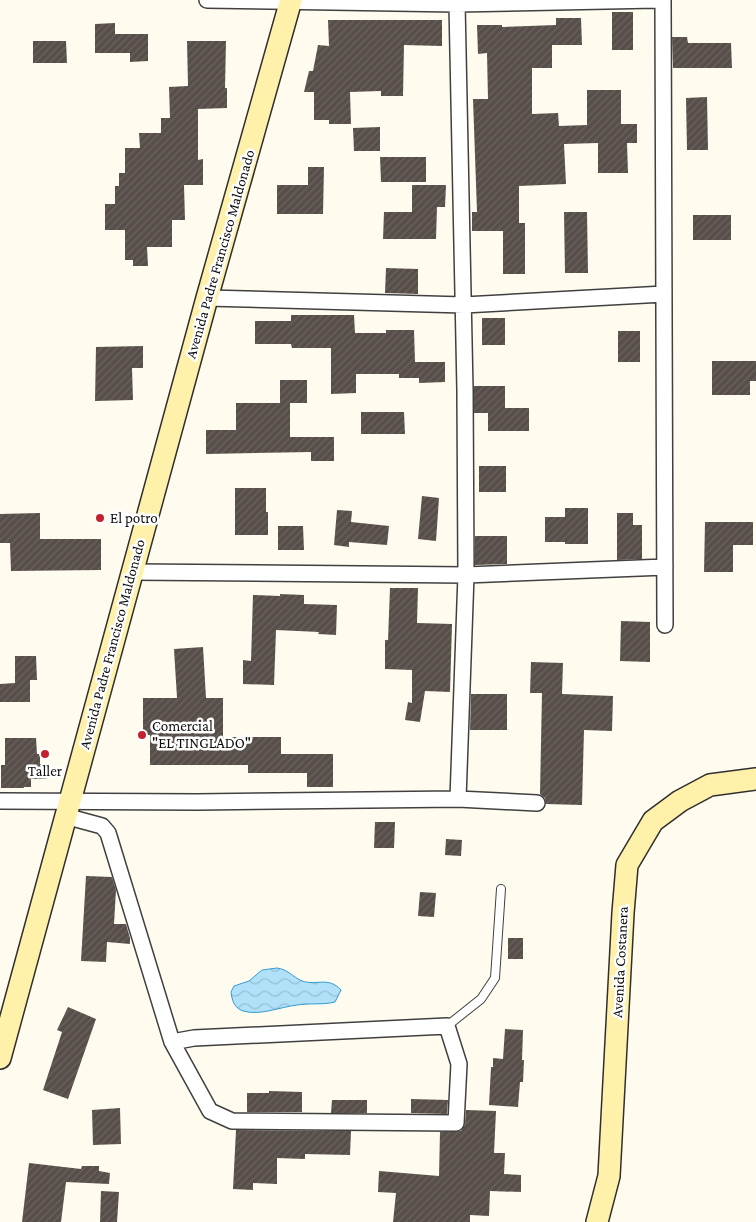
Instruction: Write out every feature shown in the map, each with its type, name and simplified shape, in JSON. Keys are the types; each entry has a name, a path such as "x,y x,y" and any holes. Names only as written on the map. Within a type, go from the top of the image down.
{"main road":[{"name":"Avenida Padre Francisco Maldonado","path":"0,1003 64,806 132,572 207,298 283,0"},
{"name":"Avenida Padre Francisco Maldonado","path":"0,1058 64,806 283,0"},
{"name":"Avenida Costanera","path":"597,1222 609,1176 627,866 653,821 680,801 710,785 756,779"}],"street":[{"path":"207,0 457,4 656,0"},
{"path":"663,0 665,625"},
{"path":"457,4 464,305 466,575 458,799"},
{"path":"207,298 464,305 664,294"},
{"path":"132,572 466,575 665,567"},
{"path":"0,801 64,806 197,802 458,799 537,803"},
{"path":"64,806 102,826 108,834 172,1042 210,1111 232,1121 456,1123 459,1064 447,1026 194,1038 172,1042"}],"lane":[{"path":"447,1026 481,999 495,978 501,889"}],"water":[{"path":"277,968 302,981 332,983 341,990 335,1002 330,1003 297,1005 256,1012 243,1011 237,1008 231,995 234,986 249,981 262,970"}],"building":[{"path":"612,12 633,12 633,50 612,50"},
{"path":"556,18 581,18 582,45 552,45 552,68 532,68 532,114 558,113 559,126 587,125 587,90 621,90 621,124 637,124 637,143 627,143 628,173 598,173 598,143 564,144 566,184 519,186 519,223 525,223 525,274 503,274 503,231 472,231 472,212 477,212 473,99 488,99 487,53 478,54 477,25 502,25 502,27 556,25"},
{"path":"328,20 442,20 442,46 404,45 403,96 381,96 381,91 350,92 351,124 329,124 329,120 314,120 314,92 304,92 309,71 313,71 318,45 329,46"},
{"path":"115,23 115,34 148,34 148,61 130,62 130,53 95,53 95,24"},
{"path":"672,37 687,37 688,43 731,43 732,68 673,68"},
{"path":"33,41 66,41 67,63 33,63"},
{"path":"187,41 226,41 225,88 227,88 227,108 198,109 198,160 203,159 203,185 184,185 185,220 172,220 172,247 147,247 148,266 133,266 133,260 125,260 125,230 105,230 105,204 115,204 115,186 119,186 119,173 125,173 125,148 140,148 139,133 161,133 161,118 170,118 169,87 188,86"},
{"path":"707,97 708,150 687,150 686,98"},
{"path":"380,127 380,151 354,151 353,128"},
{"path":"380,157 426,157 426,182 381,182"},
{"path":"308,167 324,167 323,214 277,214 277,185 308,185"},
{"path":"412,185 446,185 445,207 437,207 436,239 383,239 384,212 412,212"},
{"path":"564,212 587,212 588,273 565,273"},
{"path":"693,215 731,215 731,240 693,240"},
{"path":"386,268 418,269 418,294 385,293"},
{"path":"291,315 354,315 355,333 386,333 386,330 414,330 415,362 445,362 445,382 419,383 419,378 399,378 399,374 356,374 356,393 331,394 331,348 292,348 291,344 255,344 255,321 291,321"},
{"path":"482,318 505,318 505,345 482,345"},
{"path":"618,331 640,331 640,362 618,362"},
{"path":"143,346 143,368 132,368 133,400 95,401 96,347"},
{"path":"712,361 756,361 756,381 750,381 750,395 712,395"},
{"path":"280,380 307,380 307,403 290,403 290,437 334,437 334,461 311,461 311,452 206,454 206,430 236,430 236,403 280,403"},
{"path":"474,386 505,386 505,408 529,408 529,431 488,431 488,413 474,413"},
{"path":"361,412 404,412 405,434 361,434"},
{"path":"479,466 506,466 506,492 479,492"},
{"path":"235,488 266,488 268,535 235,535"},
{"path":"422,496 439,498 436,541 418,539"},
{"path":"565,508 588,508 588,544 545,542 545,517 565,517"},
{"path":"337,510 352,511 351,522 389,526 387,545 349,542 349,547 334,545"},
{"path":"40,513 40,539 101,539 101,570 11,571 10,543 0,543 0,514"},
{"path":"617,513 633,513 633,525 642,525 642,559 617,560"},
{"path":"705,522 753,522 753,545 733,545 733,572 704,572"},
{"path":"278,526 303,526 304,550 278,550"},
{"path":"475,536 507,536 507,564 475,565"},
{"path":"390,588 418,588 417,623 452,624 450,692 425,691 420,722 405,720 408,702 412,703 412,670 385,669 385,640 388,640"},
{"path":"280,594 304,595 304,604 337,605 336,635 318,634 319,632 276,630 274,685 243,684 243,660 251,661 253,595 280,596"},
{"path":"621,621 650,622 650,662 620,661"},
{"path":"203,647 206,698 223,698 223,737 281,737 281,754 333,754 333,787 307,787 307,773 248,773 248,765 150,765 150,735 143,735 143,698 177,698 174,649"},
{"path":"15,656 36,656 37,680 30,680 30,702 0,702 0,684 15,683"},
{"path":"531,662 563,663 562,694 613,696 612,731 584,730 582,805 546,804 545,798 540,794 542,693 530,693"},
{"path":"471,694 507,694 507,730 470,730"},
{"path":"5,738 36,738 37,754 40,754 40,764 47,764 47,779 31,779 31,787 1,788 1,765 5,765"},
{"path":"375,822 395,822 394,848 374,848"},
{"path":"446,839 462,840 461,856 445,855"},
{"path":"86,876 112,877 116,890 114,924 126,924 130,938 130,944 107,942 106,962 81,961"},
{"path":"420,892 436,893 434,917 418,916"},
{"path":"508,938 523,938 523,959 508,959"},
{"path":"68,1007 96,1019 68,1099 43,1090 62,1032 57,1030"},
{"path":"505,1029 523,1030 523,1082 520,1082 518,1107 489,1105 491,1067 493,1067 493,1058 503,1059"},
{"path":"269,1091 302,1092 302,1112 247,1112 247,1093 269,1093"},
{"path":"411,1099 448,1100 447,1114 411,1113"},
{"path":"332,1100 367,1100 367,1113 331,1113"},
{"path":"120,1108 121,1144 93,1145 92,1110"},
{"path":"466,1110 496,1111 494,1153 505,1153 504,1174 521,1175 521,1192 490,1191 489,1216 470,1215 470,1222 393,1222 396,1193 378,1192 379,1171 439,1176 440,1132 461,1131 465,1124"},
{"path":"236,1130 351,1131 350,1155 305,1154 305,1159 277,1158 277,1184 253,1183 253,1190 233,1189"},
{"path":"29,1163 81,1169 82,1166 99,1166 99,1171 110,1173 109,1184 66,1182 61,1222 22,1222"},
{"path":"101,1191 119,1192 117,1222 100,1222"}],"place":[{"name":"El potro","path":"100,518"},
{"name":"Comercial \"EL TINGLADO\"","path":"142,735"},
{"name":"Taller","path":"45,754"}]}
